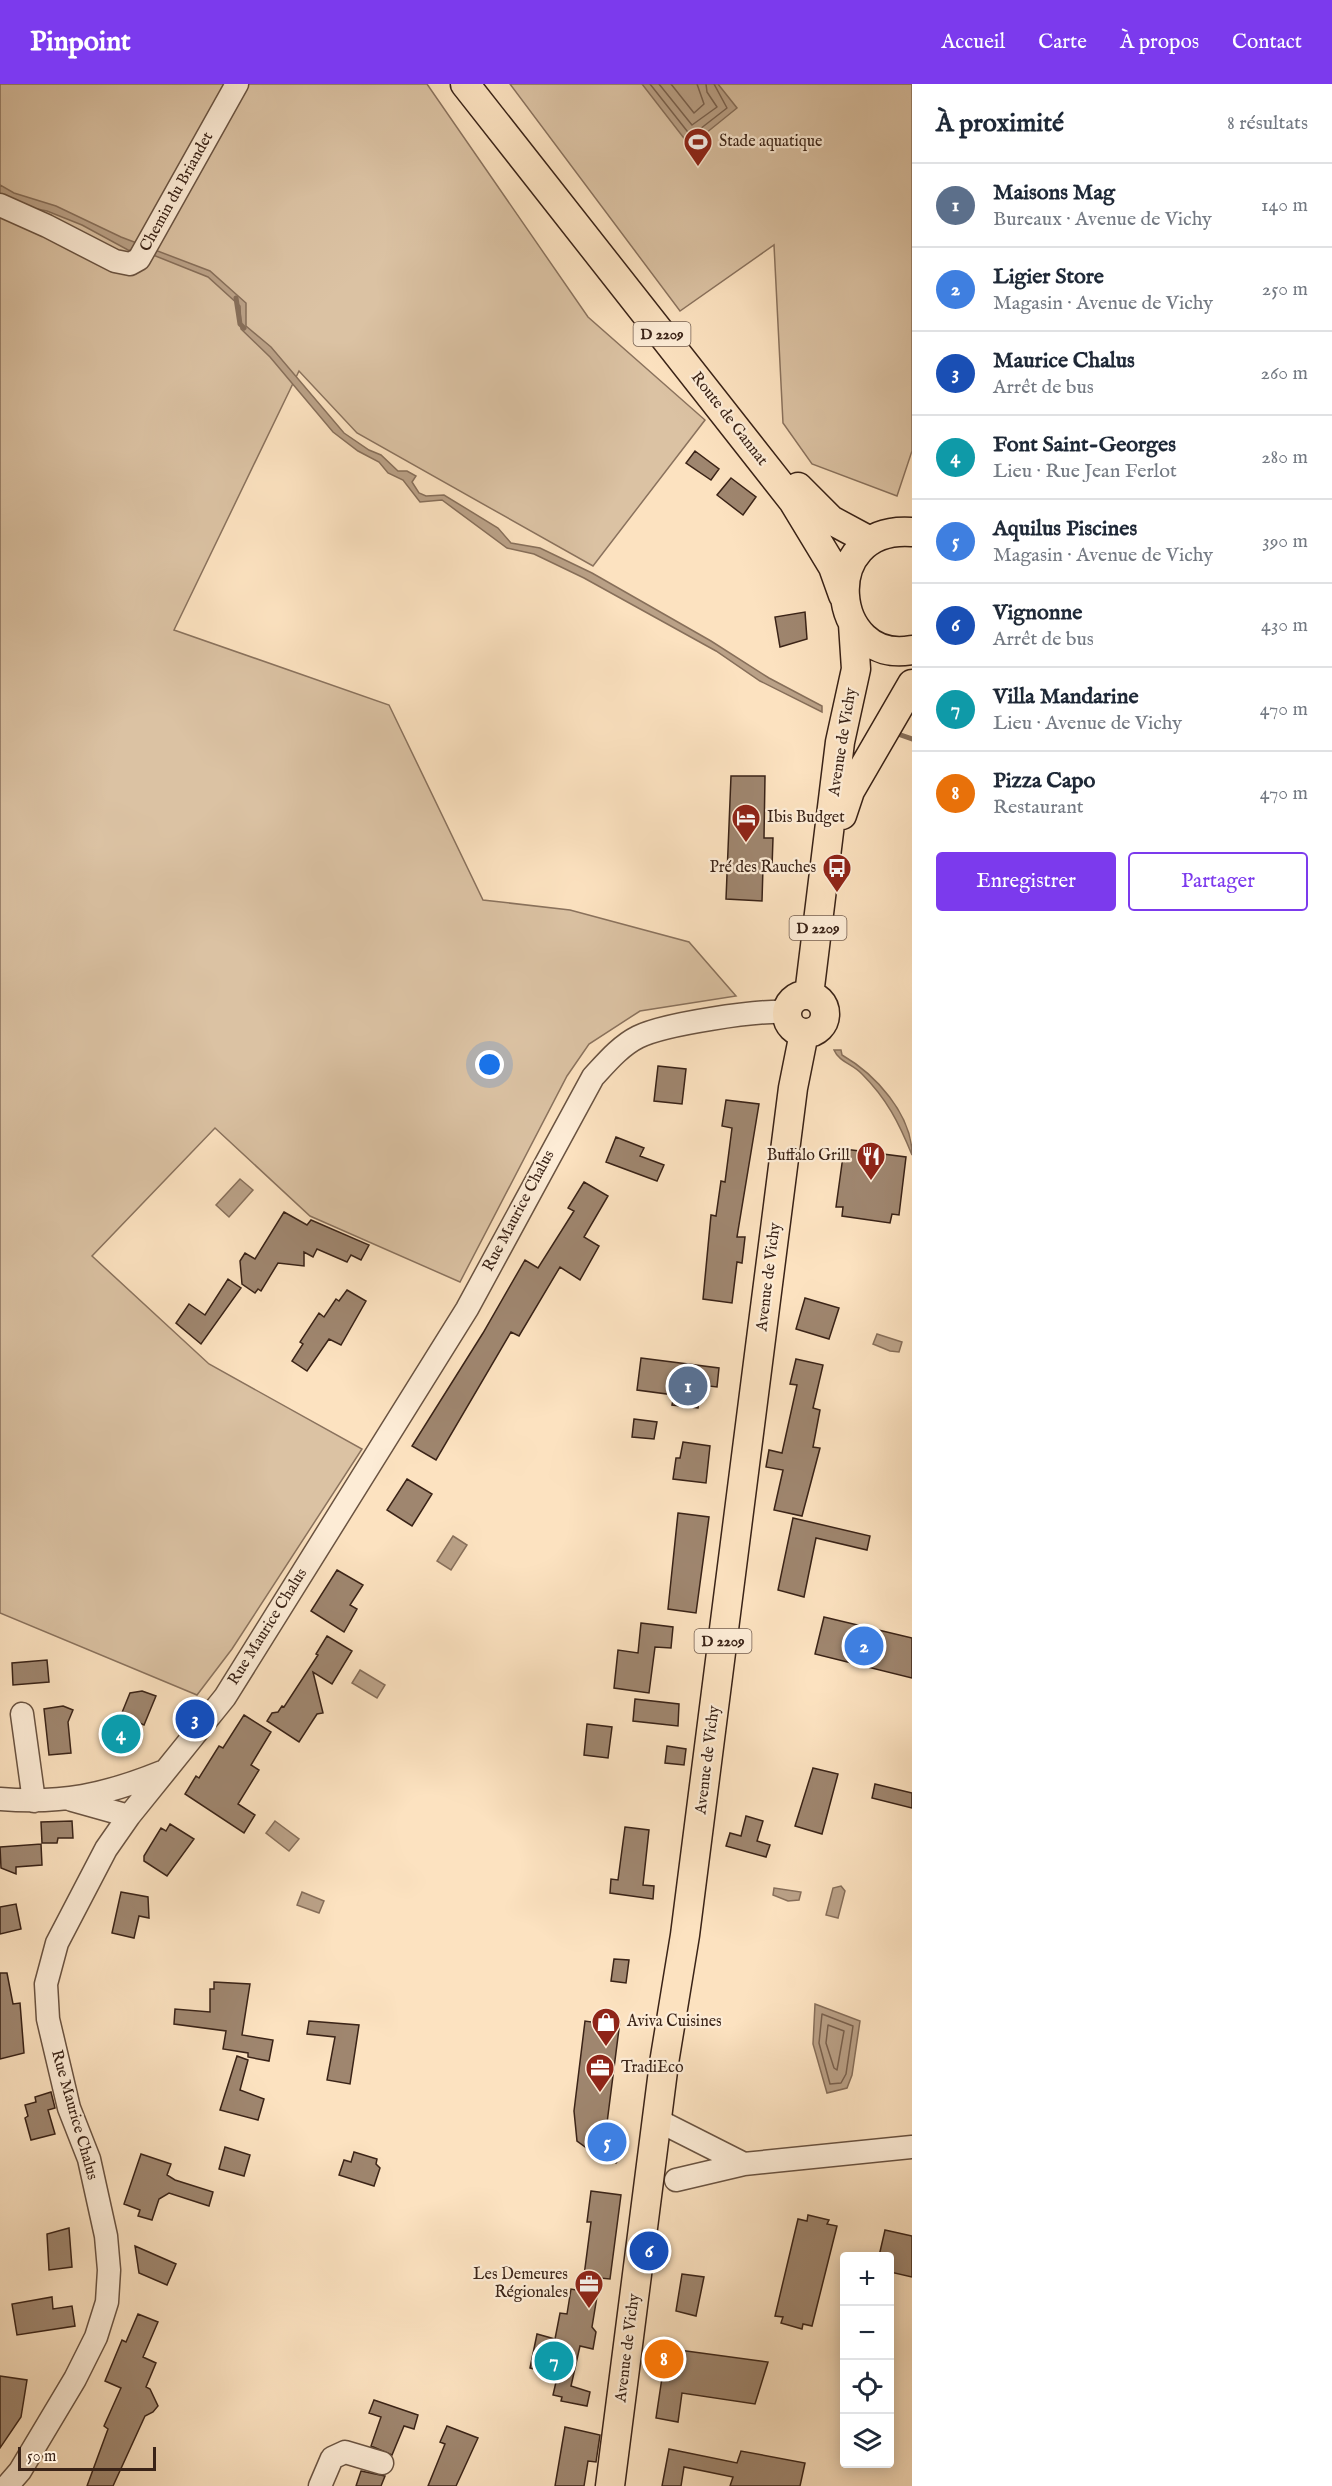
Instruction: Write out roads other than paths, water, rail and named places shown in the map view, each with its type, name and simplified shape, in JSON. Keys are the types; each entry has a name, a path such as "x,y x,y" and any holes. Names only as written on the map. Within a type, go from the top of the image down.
{"main road":[{"name":"Route de Gannat","path":"465,84 793,501 833,567 853,624"},
{"name":"Route de Gannat","path":"488,84 709,375 804,495 831,520 870,541"},
{"path":"843,595 844,579 850,564 870,541 884,534 912,532"},
{"path":"853,624 863,636 877,645 891,650 912,650"},
{"name":"Avenue de Vichy","path":"610,2486 657,2120 685,1935 794,1088 800,1013 827,860 840,742 856,669 853,624"},
{"name":"Avenue de Vichy","path":"827,860 850,791 912,684"}],"street":[{"name":"Chemin du Briandet","path":"0,205 115,261 130,264 144,250 237,84"},
{"name":"Rue Maurice Chalus","path":"7,2486 20,2471 75,2379 96,2337 106,2302 109,2270 106,2236 89,2159 69,2108 51,2030 46,1984 57,1942 106,1849 164,1771 225,1696 467,1309 574,1107 593,1077 611,1057 637,1037 667,1027 800,1013"},
{"path":"22,1714 34,1802"},
{"path":"0,1798 34,1802 71,1800 130,1785 164,1771"},
{"path":"71,1800 129,1816"},
{"path":"657,2120 744,2164"},
{"path":"676,2180 744,2164 912,2147"},
{"path":"321,2486 332,2458 345,2452 382,2463"}],"water":[{"path":"642,84 718,84 737,108 690,146"},
{"path":"0,185 14,193 56,206 121,237 210,271 246,303 246,326 271,347 344,433 369,450 381,455 398,471 407,471 416,476 412,482 419,493 426,496 444,495 498,528 511,543 540,548 592,573 711,641 769,678 822,706 822,712 760,681 716,651 584,578 534,554 507,548 442,500 420,502 403,480 388,473 379,462 358,451 333,432 270,357 241,329 240,306 208,277 143,251 128,250 82,225 47,211 8,203 0,199"},
{"path":"834,1050 841,1050 842,1055 879,1084 899,1110 906,1125 912,1155 897,1122 879,1093 862,1074 839,1057"},
{"path":"240,1179 253,1190 229,1217 216,1205"},
{"path":"877,1334 902,1342 899,1352 873,1344"},
{"path":"453,1536 467,1545 451,1570 437,1561"},
{"path":"360,1670 385,1685 377,1698 352,1683"},
{"path":"275,1821 299,1839 289,1851 266,1833"},
{"path":"841,1886 845,1891 838,1918 826,1915 833,1888"},
{"path":"774,1888 801,1892 799,1900 788,1901 773,1895"},
{"path":"302,1892 324,1901 319,1913 297,1905"},
{"path":"815,2004 860,2021 852,2075 847,2088 827,2093 813,2044"}],"waterway":[{"path":"236,298 240,324 244,328"},
{"path":"895,733 912,739"}],"place":[{"name":"Stade aquatique","path":"698,168"},
{"name":"Ibis Budget","path":"746,844"},
{"name":"Pré des Rauches","path":"837,894"},
{"name":"Buffalo Grill","path":"871,1182"},
{"name":"Maisons Mag","path":"688,1386"},
{"name":"Ligier Store","path":"864,1646"},
{"name":"Maurice Chalus","path":"195,1719"},
{"name":"Font Saint-Georges","path":"121,1734"},
{"name":"Aviva Cuisines","path":"606,2048"},
{"name":"TradiEco","path":"600,2094"},
{"name":"Aquilus Piscines","path":"607,2142"},
{"name":"Vignonne","path":"649,2251"},
{"name":"Les Demeures Régionales","path":"589,2310"},
{"name":"Pizza Capo","path":"664,2359"},
{"name":"Villa Mandarine","path":"554,2361"}]}
